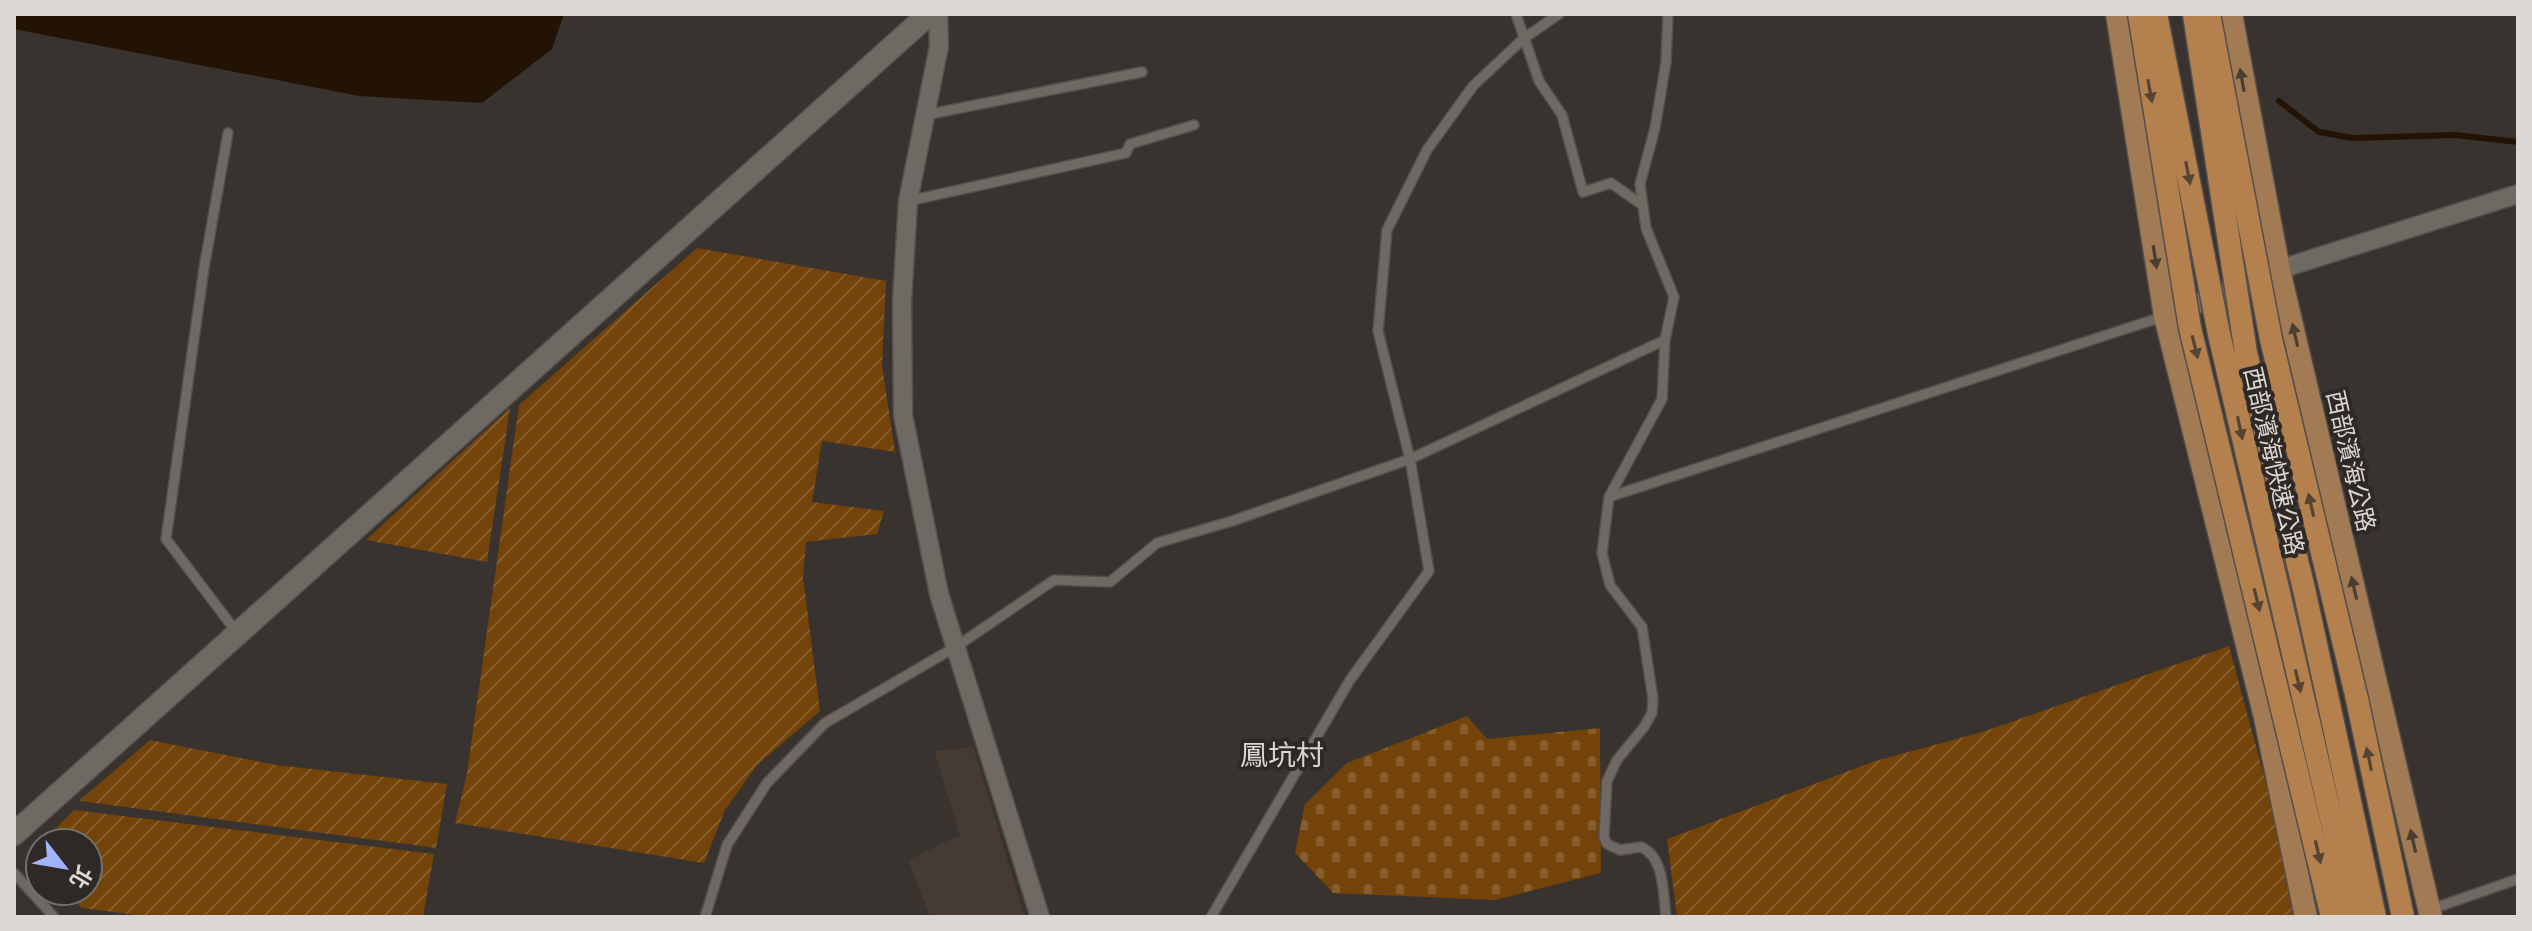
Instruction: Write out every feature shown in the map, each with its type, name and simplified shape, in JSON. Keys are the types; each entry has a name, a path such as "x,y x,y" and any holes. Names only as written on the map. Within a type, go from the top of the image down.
{"highway":[{"path":"2139,14 2190,328 2332,917"},
{"name":"西部濱海快速公路","path":"2156,14 2219,334 2354,917"},
{"name":"西部濱海快速公路","path":"2194,14 2246,353 2304,589 2375,917"},
{"path":"2209,14 2271,339 2357,699 2403,917"}],"main road":[{"path":"2117,14 2165,316 2265,717 2306,917"},
{"name":"西部濱海公路","path":"2231,14 2279,270 2430,913"}],"street":[{"path":"14,834 929,14"},
{"path":"938,14 939,46 908,201 902,301 903,415 939,594 1040,917"},
{"path":"2165,316 2279,270 2518,194"}],"lane":[{"path":"1516,14 1539,81 1562,115 1583,192 1611,183 1641,204"},
{"path":"1211,917 1350,680 1429,571 1410,459 1378,331 1387,230 1427,150 1473,86 1523,39 1559,14"},
{"path":"1666,917 1658,864 1653,856 1641,847 1620,850 1607,844 1604,837 1607,781 1617,760 1652,713 1653,699 1642,627 1610,585 1603,567 1609,497 1662,399 1665,340 1674,297 1646,228 1640,184 1655,128 1666,62 1668,14"},
{"path":"925,116 1142,72"},
{"path":"908,201 1126,153 1130,144 1194,125"},
{"path":"228,133 204,268 166,539 238,634"},
{"path":"1609,497 2165,316"},
{"path":"705,917 727,845 767,783 825,723 957,646 1054,580 1110,582 1157,543 1232,521 1410,459 1665,340"},
{"path":"14,873 54,917"},
{"path":"2430,913 2518,879"}],"shaded area":[{"path":"14,14 564,14 552,49 482,103 359,96 14,29"},
{"path":"973,747 1025,917 930,917 908,860 960,835 934,751"}],"green space":[{"path":"697,248 886,281 882,366 895,452 822,441 812,502 884,511 877,534 806,542 803,577 820,711 757,765 725,810 704,863 455,823 467,773 519,405"},
{"path":"510,408 487,562 366,540"},
{"path":"2229,646 2302,917 1677,917 1667,839 1875,761 1982,732"},
{"path":"1467,716 1487,739 1600,728 1601,873 1495,900 1333,893 1295,853 1305,804 1347,763"},
{"path":"150,740 276,765 447,784 436,848 79,801"},
{"path":"74,810 434,854 423,917 152,917 81,907 104,907 104,827 58,827"}],"waterway":[{"path":"2279,101 2319,132 2353,138 2455,135 2518,142"}],"district":[{"name":"鳳坑村","path":"1282,754"}]}
